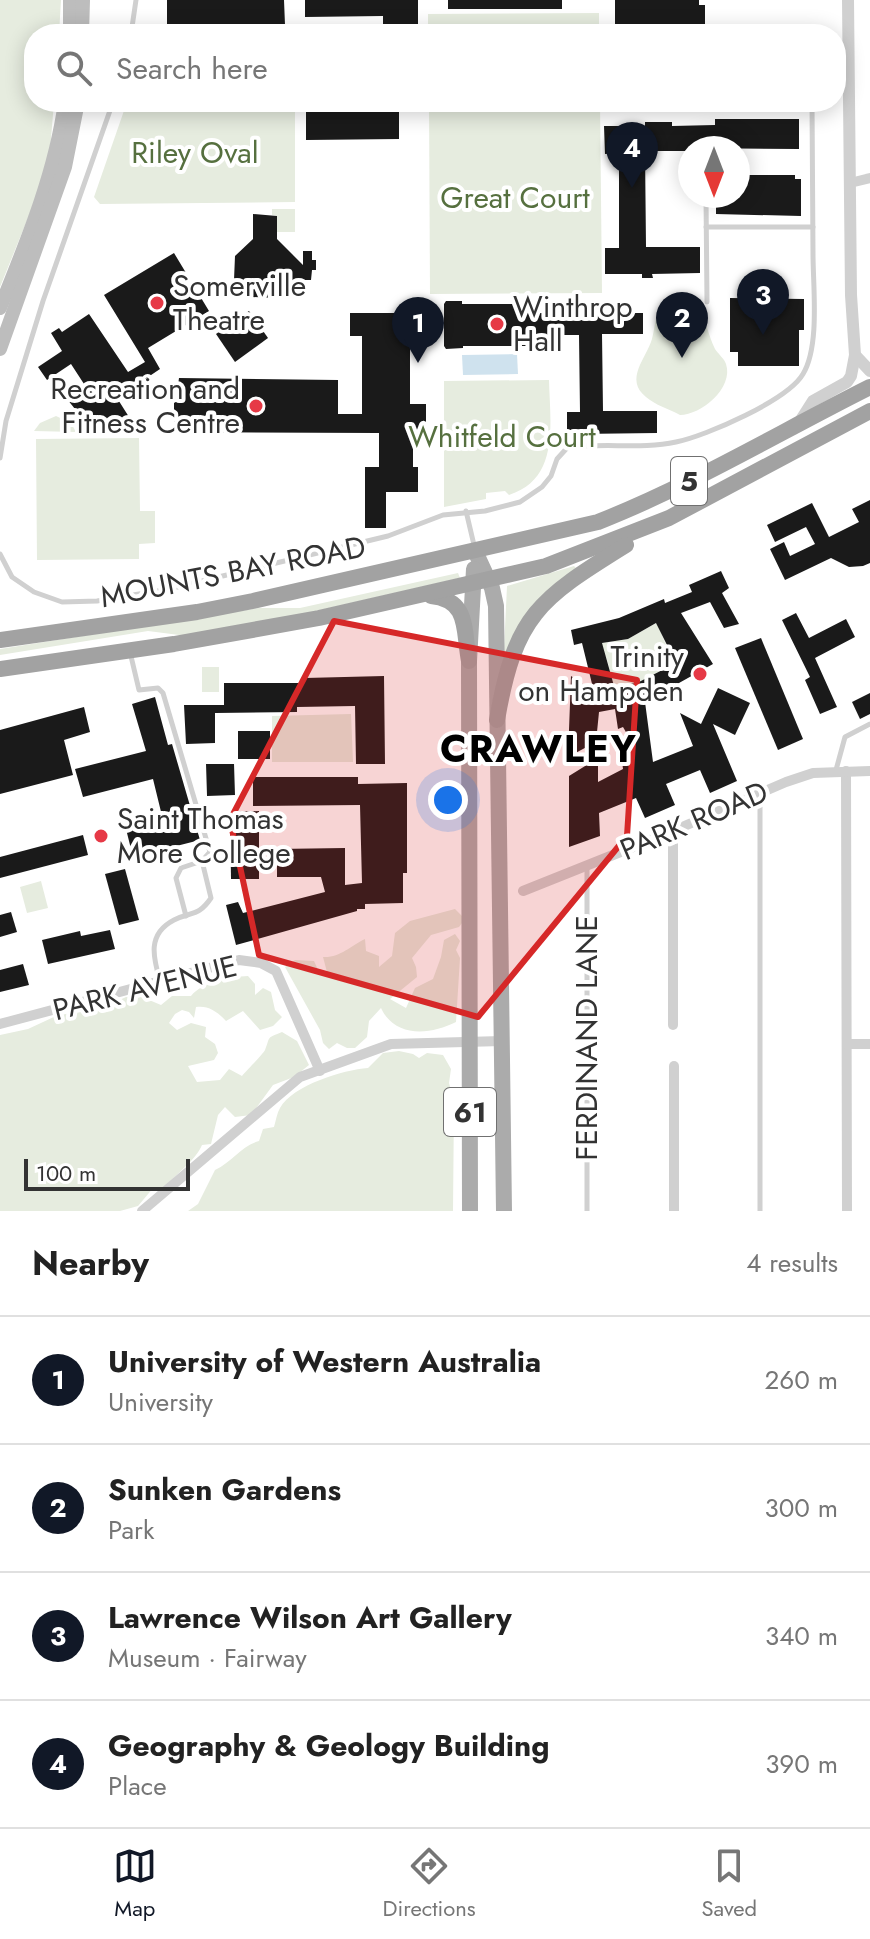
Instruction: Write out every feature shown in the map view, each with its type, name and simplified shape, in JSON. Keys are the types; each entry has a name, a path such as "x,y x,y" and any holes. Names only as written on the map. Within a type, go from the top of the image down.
{"highway":[{"name":"5","path":"475,551 598,522 638,506 870,387"},
{"name":"5","path":"480,581 571,557 669,518 870,411"},
{"path":"497,720 514,647 532,615 559,588 580,573 669,518"},
{"name":"MOUNTS BAY ROAD","path":"0,640 197,612 475,551"},
{"name":"MOUNTS BAY ROAD","path":"0,669 129,651 319,618 480,581"},
{"name":"61","path":"421,595 456,604 462,614 469,661"}],"main road":[{"path":"70,0 70,24"},
{"path":"82,24 83,0"},
{"path":"0,308 53,163 63,112"},
{"path":"0,349 65,167 76,112"},
{"name":"61","path":"470,1211 469,1041 472,985 469,661 480,581 475,551"},
{"name":"61","path":"480,581 496,606 504,1211"}],"street":[{"path":"846,24 848,0"},
{"path":"799,424 813,401 847,382 855,355 845,112"},
{"path":"850,183 870,178"},
{"path":"855,355 870,371"},
{"path":"841,771 847,1211"},
{"name":"PARK ROAD","path":"523,891 813,773 870,771"},
{"path":"673,831 673,1025"},
{"name":"PARK AVENUE","path":"0,1024 239,960 261,963 276,971 320,1071"},
{"path":"142,1211 300,1077 391,1044 502,1041"},
{"path":"847,1044 870,1044"},
{"path":"674,1066 674,1211"}],"lane":[{"path":"132,24 136,0"},
{"path":"0,458 6,421 43,301 109,112"},
{"path":"0,554 12,577 34,592 62,602 97,601 159,591 388,536 443,515 485,511 520,502 533,495 551,476 557,459 567,448 677,442 726,424 783,395 796,385 811,356 812,112"},
{"path":"706,208 707,302"},
{"path":"706,227 813,227"},
{"path":"466,511 475,551"},
{"path":"129,651 139,690 151,687 163,693 210,852 202,861 181,868 176,878 186,916"},
{"path":"841,771 845,737 870,724"},
{"path":"760,794 760,1211"},
{"path":"160,982 153,954 156,936 173,921 202,911 211,898 202,861"},
{"name":"FERDINAND LANE","path":"587,866 587,1211"}],"highlighted area":[{"path":"334,621 637,680 627,836 478,1017 259,955 230,820"}],"green space":[{"path":"0,0 61,0 60,24 24,24 24,112 53,112 50,151 34,203 0,287"},
{"path":"599,13 599,24 428,24 428,14"},
{"name":"Riley Oval","path":"124,112 295,112 295,202 100,204 94,197"},
{"name":"Great Court","path":"429,112 600,112 602,293 430,294"},
{"path":"272,209 295,209 295,232 277,232 277,216 272,215"},
{"path":"669,306 691,309 702,317 715,349 725,362 727,373 714,398 688,414 680,415 658,405 640,390 637,383 638,369 652,339 657,314"},
{"name":"Whitfeld Court","path":"549,380 548,448 537,476 509,495 505,491 486,493 486,499 444,507 444,381"},
{"path":"56,416 71,423 76,432 34,431 40,423"},
{"path":"139,438 140,511 155,511 155,543 139,544 139,559 37,560 36,439"},
{"path":"574,566 577,569 538,601 521,623 503,670 507,586"},
{"path":"458,573 460,578 307,613 187,636 148,631 0,655 0,649 259,608 300,608"},
{"path":"660,621 666,644 682,660 637,683 609,687 608,664 597,644 628,639"},
{"path":"202,667 219,667 219,692 202,692"},
{"path":"351,714 353,762 272,762 272,716"},
{"path":"41,881 48,908 27,913 20,887"},
{"path":"455,909 465,919 459,927 431,935 412,958 417,977 390,999 406,1008 415,988 433,979 444,940 455,934 460,941 456,950 460,958 456,1022 435,1030 414,1031 395,1025 381,1008 369,1021 367,1037 355,1048 337,1043 329,1049 323,1043 320,1030 285,967 295,960 314,961 319,972 327,972 323,957 340,954 365,939 366,951 379,956 379,967 392,956 395,933 410,921"},
{"path":"248,976 255,984 255,995 263,988 271,992 275,1010 282,1017 273,1026 260,1030 243,1011 226,1021 205,1007 196,1007 194,1018 182,1010 169,1023 177,1030 191,1023 206,1027 205,1037 215,1044 218,1053 214,1060 188,1066 197,1082 220,1080 229,1069 242,1076 264,1052 269,1038 282,1032 297,1041 309,1065 294,1077 273,1085 251,1115 235,1117 225,1107 218,1115 211,1144 202,1145 165,1187 154,1187 138,1206 120,1211 0,1211 0,1035 28,1029 56,1016 109,1005 126,997 142,997 161,1005 172,996 191,996 217,981"},
{"path":"399,1051 419,1058 427,1053 443,1055 451,1069 449,1083 454,1102 453,1211 188,1211 198,1204 215,1170 259,1141 263,1129 274,1127 280,1108 296,1092 333,1075 368,1068 383,1053"}],"water":[{"path":"517,354 518,374 463,375 462,355"}],"building":[{"path":"167,0 284,0 285,24 167,24"},
{"path":"305,0 418,0 418,24 383,24 383,16 305,17"},
{"path":"448,0 562,0 562,9 448,9"},
{"path":"615,0 699,0 699,5 705,5 705,24 615,24"},
{"path":"306,112 399,112 399,139 306,140"},
{"path":"715,119 799,119 799,149 750,149 750,136 678,136 678,151 645,151 646,247 700,247 700,273 652,274 653,278 642,278 642,274 605,274 605,248 619,248 619,153 605,154 604,126 645,126 645,122 672,122 672,126 715,125"},
{"path":"750,175 795,175 795,179 801,179 801,216 716,214 716,208 750,208"},
{"path":"253,214 277,216 277,239 303,265 303,251 312,251 316,270 312,270 311,280 294,280 277,298 252,297 234,280 235,256 253,239"},
{"path":"174,253 209,311 148,348 160,369 117,398 129,417 112,428 107,421 95,428 84,411 71,419 75,409 67,399 79,394 84,384 71,364 47,380 38,367 62,351 51,333 59,328 62,332 89,314 128,372 145,362 104,295"},
{"path":"730,298 804,299 804,330 799,330 799,366 738,366 738,352 730,352"},
{"path":"535,300 535,313 643,313 643,334 602,334 603,411 657,411 657,433 579,434 579,438 571,438 571,434 567,434 567,412 580,412 579,335 532,335 532,346 463,346 446,349 444,346 446,301 518,304 518,301"},
{"path":"249,311 268,338 235,362 216,334"},
{"path":"350,313 426,313 426,333 410,333 410,404 426,404 426,432 413,432 413,467 418,467 418,492 386,492 386,528 365,528 365,467 379,467 379,433 176,432 174,427 174,385 178,385 179,378 338,380 338,414 362,414 362,336 350,336"},
{"path":"870,500 870,563 849,567 831,558 785,580 770,549 784,542 790,556 815,544 806,527 775,542 767,525 812,503 829,537 859,522 852,509"},
{"path":"721,571 729,588 722,593 739,624 724,628 710,602 681,613 713,664 645,702 653,762 693,746 680,713 701,724 718,688 750,703 735,735 713,724 737,781 710,793 700,770 666,784 675,805 645,818 636,798 599,813 600,836 569,847 569,776 598,758 598,782 623,769 620,745 630,739 623,727 618,729 615,709 599,712 596,742 568,757 571,676 594,692 582,643 574,645 571,630 619,618 664,599 665,603 692,592 689,585","holes":["656,623 676,663 637,683 614,686 602,643 628,639"]},
{"path":"796,613 809,638 846,619 855,637 815,658 837,707 820,714 805,680 810,677 782,620"},
{"path":"761,638 803,739 778,750 735,648"},
{"path":"384,676 385,764 356,764 355,706 297,707 297,712 215,713 215,743 186,744 184,705 224,705 224,683 305,683 305,678"},
{"path":"870,693 870,714 860,719 852,702"},
{"path":"155,697 200,840 133,857 126,829 163,820 153,779 83,797 75,769 146,751 132,704"},
{"path":"84,707 90,732 64,740 73,775 0,794 0,730"},
{"path":"238,731 270,731 270,759 238,759"},
{"path":"206,764 234,764 235,795 207,796"},
{"path":"253,777 358,777 358,784 407,783 407,873 403,873 403,903 365,904 365,909 236,945 226,905 238,902 243,913 325,892 321,877 277,877 277,849 345,848 345,885 362,883 360,805 253,806"},
{"path":"259,811 259,879 231,879 230,812"},
{"path":"83,835 88,855 0,878 0,857"},
{"path":"125,869 139,920 119,925 105,874"},
{"path":"11,912 17,932 0,937 0,915"},
{"path":"110,930 115,949 48,964 42,940 80,931 81,936"},
{"path":"23,964 29,985 0,992 0,970"}],"place":[{"name":"Geography & Geology Building","path":"632,188"},
{"name":"Somerville Theatre","path":"157,303"},
{"name":"Winthrop Hall","path":"497,324"},
{"name":"Lawrence Wilson Art Gallery","path":"763,335"},
{"name":"Sunken Gardens","path":"682,358"},
{"name":"University of Western Australia","path":"418,363"},
{"name":"Recreation and Fitness Centre","path":"256,406"},
{"name":"Trinity on Hampden","path":"700,674"},
{"name":"Saint Thomas More College","path":"101,836"}],"district":[{"name":"CRAWLEY","path":"539,749"}]}
